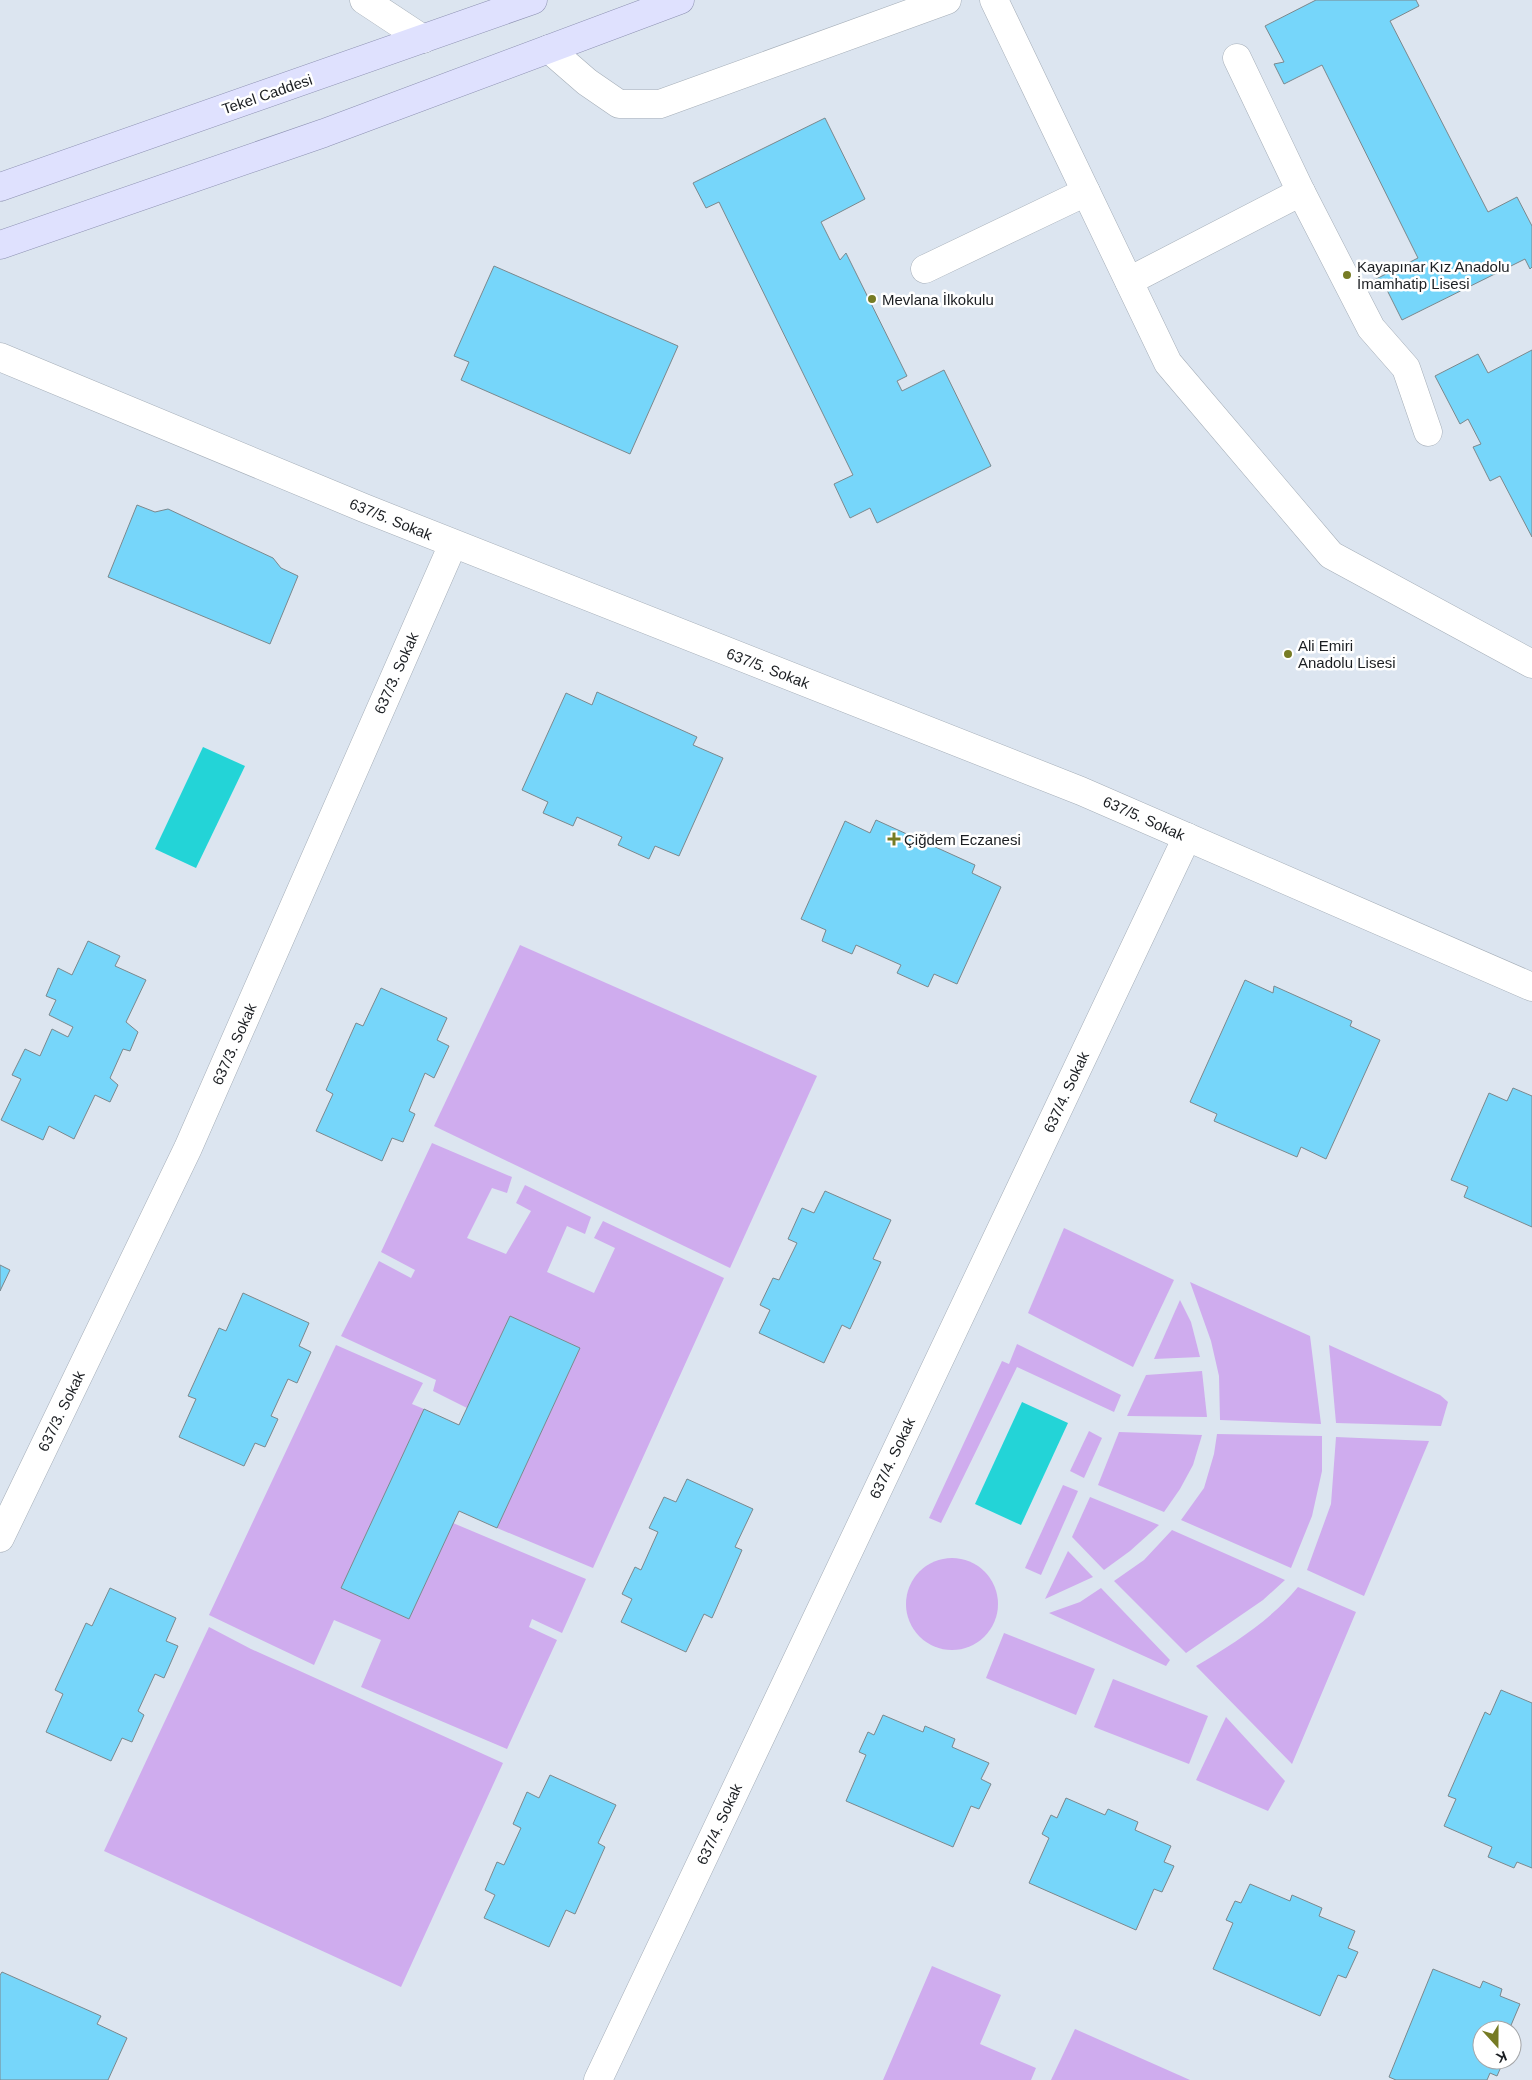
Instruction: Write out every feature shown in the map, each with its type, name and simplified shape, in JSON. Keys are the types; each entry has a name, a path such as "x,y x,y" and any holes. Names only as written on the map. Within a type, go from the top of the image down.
{"main road":[{"name":"Tekel Caddesi","path":"0,187 533,0"},
{"path":"0,246 324,133 680,0"}],"street":[{"path":"364,0 423,39"},
{"path":"550,49 587,82 618,104 660,104 947,0"},
{"path":"994,0 1168,363 1331,555 1532,664"},
{"path":"1237,58 1301,192 1370,328 1406,368 1428,432"},
{"path":"925,269 1086,192"},
{"path":"1129,282 1301,192"},
{"name":"637/5. Sokak","path":"0,357 453,544 1081,791 1532,987"},
{"name":"637/3. Sokak","path":"0,1538 188,1148 453,544"},
{"name":"637/4. Sokak","path":"598,2080 1187,837"}],"shaded area":[{"path":"520,945 817,1076 730,1268 434,1126"},
{"path":"432,1143 512,1177 507,1193 492,1188 467,1238 506,1254 531,1211 516,1203 525,1185 591,1217 585,1234 567,1226 547,1272 594,1293 615,1248 594,1238 603,1221 724,1278 593,1568 497,1528 580,1348 510,1316 467,1408 433,1391 436,1380 341,1336 379,1261 411,1278 415,1270 381,1252"},
{"path":"1064,1228 1174,1280 1133,1367 1028,1313"},
{"path":"1190,1282 1310,1336 1321,1424 1220,1420 1219,1376 1211,1341"},
{"path":"1180,1300 1191,1322 1200,1357 1154,1359"},
{"path":"1017,1344 1121,1395 1114,1412 1017,1367 941,1523 929,1518 1002,1361 1009,1364"},
{"path":"336,1345 423,1383 412,1404 424,1409 341,1588 409,1619 453,1523 586,1579 562,1633 532,1619 529,1627 557,1640 507,1749 361,1687 381,1640 334,1620 314,1665 209,1615"},
{"path":"1329,1345 1440,1395 1448,1402 1441,1426 1336,1423"},
{"path":"1202,1371 1207,1417 1127,1416 1146,1375"},
{"path":"1089,1431 1102,1438 1084,1478 1070,1471"},
{"path":"1119,1432 1202,1435 1193,1465 1180,1489 1164,1512 1098,1485"},
{"path":"1217,1434 1322,1436 1322,1471 1312,1516 1291,1568 1181,1520 1204,1488 1214,1454"},
{"path":"1336,1437 1429,1441 1364,1596 1307,1570 1331,1504"},
{"path":"1063,1485 1078,1491 1041,1575 1025,1568"},
{"path":"1090,1497 1159,1525 1130,1551 1104,1570 1072,1537"},
{"path":"1172,1530 1285,1580 1263,1600 1186,1653 1114,1581 1144,1560"},
{"path":"1068,1551 1093,1577 1045,1599"},
{"path":"952,1558 961,1559 978,1566 990,1578 997,1595 997,1613 990,1630 978,1642 961,1649 952,1650 943,1649 926,1642 914,1630 907,1613 906,1604 907,1595 914,1578 926,1566 943,1559"},
{"path":"1298,1587 1356,1612 1292,1764 1196,1666 1264,1621"},
{"path":"1101,1588 1170,1660 1166,1666 1049,1613 1080,1602"},
{"path":"209,1627 251,1649 503,1763 401,1987 104,1851"},
{"path":"1004,1633 1095,1669 1076,1715 986,1678"},
{"path":"1113,1679 1208,1716 1189,1764 1094,1727"},
{"path":"1226,1717 1285,1781 1268,1811 1196,1780"},
{"path":"932,1966 1001,1995 980,2044 1036,2068 1031,2080 883,2080"},
{"path":"1075,2029 1190,2080 1051,2080"}],"water":[{"path":"203,747 245,766 196,868 155,849"},
{"path":"1022,1402 1068,1423 1021,1525 975,1504"}],"building":[{"path":"1316,0 1416,0 1419,6 1390,21 1488,212 1517,197 1532,226 1532,267 1530,269 1525,259 1402,320 1384,284 1376,289 1372,281 1418,258 1322,65 1284,84 1274,64 1284,62 1265,26"},
{"path":"825,118 865,199 821,222 840,260 846,253 907,376 897,381 902,391 944,370 991,466 877,523 870,508 850,518 834,484 853,475 719,202 706,208 693,183"},
{"path":"494,266 678,346 630,454 461,380 469,362 454,356"},
{"path":"1532,350 1532,537 1500,476 1490,481 1473,447 1481,444 1468,419 1460,424 1435,376 1478,354 1488,373"},
{"path":"137,505 155,512 168,509 273,558 281,568 298,576 270,644 108,577"},
{"path":"597,692 697,737 693,745 723,758 679,856 655,846 649,859 618,845 622,837 577,817 573,826 543,813 548,802 522,790 566,693 592,705"},
{"path":"876,820 975,865 972,873 1001,887 957,984 934,974 928,987 897,973 901,965 856,945 852,954 822,941 826,930 801,919 845,821 870,833"},
{"path":"88,941 120,956 115,966 146,980 126,1022 138,1032 130,1051 123,1049 110,1078 118,1085 110,1102 95,1095 74,1139 49,1126 43,1140 1,1120 21,1079 12,1075 25,1049 40,1056 52,1029 68,1037 73,1027 49,1015 56,1000 46,996 58,968 72,975"},
{"path":"1245,980 1273,993 1274,986 1352,1021 1350,1026 1380,1040 1326,1159 1301,1147 1297,1157 1214,1121 1217,1114 1190,1102"},
{"path":"381,988 447,1018 437,1040 449,1046 434,1078 425,1073 409,1111 415,1114 403,1142 392,1138 382,1161 316,1131 333,1094 326,1090 356,1023 363,1026"},
{"path":"1513,1088 1532,1096 1532,1227 1464,1197 1468,1187 1451,1180 1489,1093 1507,1101"},
{"path":"825,1191 891,1220 873,1259 881,1262 850,1329 842,1325 824,1363 759,1333 770,1310 760,1305 773,1278 779,1280 797,1243 788,1239 802,1208 814,1213"},
{"path":"0,1265 10,1270 0,1291"},
{"path":"243,1293 309,1323 299,1346 311,1352 297,1383 288,1379 271,1416 278,1419 265,1447 255,1443 244,1466 179,1437 196,1399 188,1396 219,1328 226,1331"},
{"path":"510,1316 580,1348 497,1528 459,1511 409,1619 341,1588 424,1409 459,1425"},
{"path":"687,1479 753,1509 735,1547 742,1550 712,1618 704,1614 686,1652 621,1622 632,1599 622,1594 635,1567 641,1570 658,1532 649,1528 664,1497 676,1502"},
{"path":"110,1588 176,1618 166,1641 178,1646 164,1678 155,1674 138,1711 144,1715 132,1742 122,1738 111,1761 46,1732 63,1694 55,1690 86,1623 92,1626"},
{"path":"1501,1690 1532,1703 1532,1868 1517,1862 1514,1868 1488,1857 1492,1847 1444,1826 1456,1799 1448,1796 1485,1712 1490,1715"},
{"path":"883,1715 923,1732 925,1726 955,1739 952,1747 989,1763 981,1779 991,1784 979,1809 971,1806 953,1847 846,1801 866,1755 859,1752 868,1732 874,1735"},
{"path":"550,1775 616,1805 598,1843 605,1847 575,1914 566,1910 549,1947 484,1918 495,1895 485,1890 497,1862 504,1865 521,1828 513,1824 527,1792 539,1798"},
{"path":"1066,1798 1105,1815 1108,1809 1138,1822 1135,1830 1171,1846 1164,1862 1174,1866 1162,1892 1154,1889 1136,1930 1029,1883 1049,1838 1042,1834 1051,1815 1057,1818"},
{"path":"1250,1884 1290,1901 1292,1895 1322,1908 1319,1916 1355,1931 1348,1948 1358,1952 1346,1978 1338,1975 1320,2016 1213,1969 1233,1923 1226,1920 1235,1901 1241,1903"},
{"path":"1433,1969 1480,1988 1483,1981 1502,1989 1500,1996 1520,2004 1513,2020 1472,2020 1472,2070 1500,2070 1497,2076 1490,2073 1487,2080 1396,2080 1389,2077"},
{"path":"2,1972 101,2016 97,2024 127,2038 108,2080 0,2080 0,1975"}],"place":[{"name":"Kayapınar Kız Anadolu İmamhatip Lisesi","path":"1347,275"},
{"name":"Mevlana İlkokulu","path":"872,299"},
{"name":"Ali Emiri Anadolu Lisesi","path":"1288,654"},
{"name":"Çiğdem Eczanesi","path":"894,839"}]}
